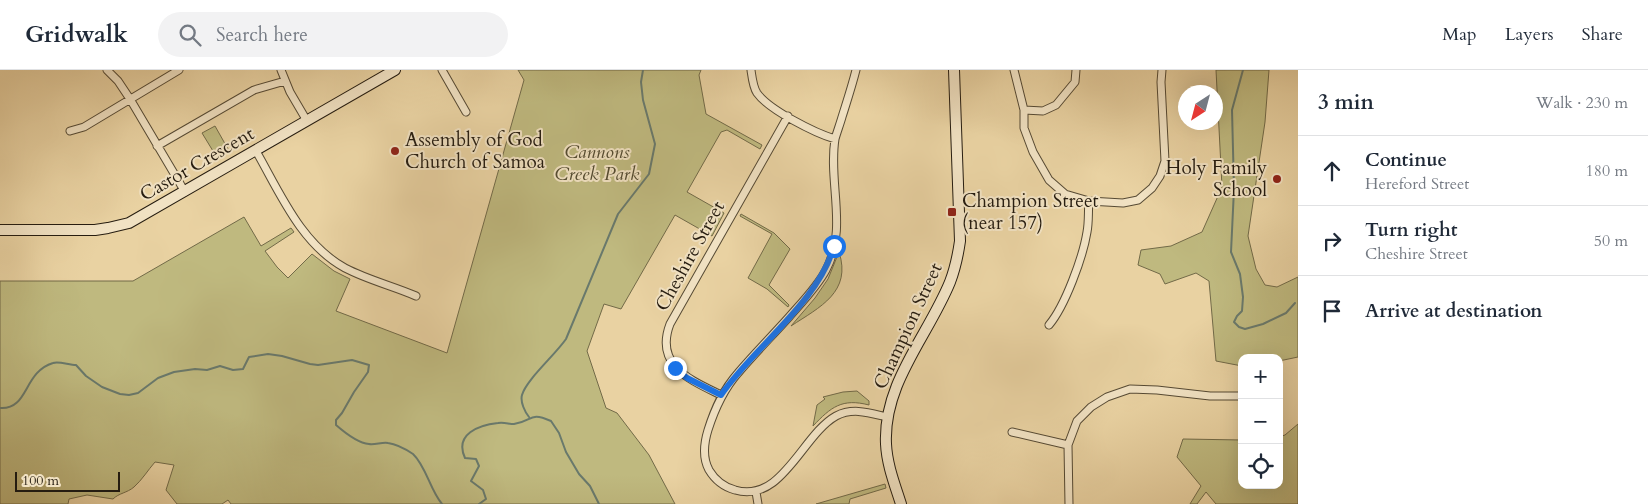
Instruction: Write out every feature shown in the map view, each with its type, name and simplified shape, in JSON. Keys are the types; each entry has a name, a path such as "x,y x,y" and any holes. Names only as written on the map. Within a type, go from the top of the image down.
{"main road":[{"name":"Castor Crescent","path":"0,230 108,228 138,218 395,70"},
{"name":"Champion Street","path":"901,504 887,452 887,417 896,387 944,294 958,256 960,220 954,70"}],"street":[{"path":"70,131 84,127 179,70"},
{"path":"281,70 307,121"},
{"path":"442,70 466,112"},
{"path":"751,70 756,92 767,103 814,131 835,139"},
{"path":"856,70 835,139 837,234 831,258 812,291 736,374 721,395 705,442 704,454 707,466 713,476 721,483 730,489 744,493 756,492 776,480 820,430 835,416 851,411 867,412 887,417"},
{"path":"1014,70 1024,110 1024,128 1033,152 1049,180 1065,194 1088,201 1123,203 1138,200 1152,188 1160,176 1165,161 1162,70"},
{"path":"1024,110 1043,111 1056,106 1075,82 1076,70"},
{"path":"109,71 130,99 185,192"},
{"path":"157,146 254,90 285,81"},
{"name":"Cheshire Street","path":"721,395 687,378 675,368 668,356 665,345 666,333 788,116"},
{"path":"256,151 298,224 324,253 355,273 416,296"},
{"path":"1049,325 1056,317 1078,266 1088,230 1088,201"},
{"path":"1069,504 1068,445 1077,421 1091,407 1130,389 1210,396 1238,396"},
{"path":"1012,432 1068,445"},
{"path":"756,492 758,504"}],"green space":[{"name":"Cannons Creek Park","path":"518,70 701,70 699,75 706,114 762,145 760,149 727,130 721,132 687,192 724,213 712,236 675,215 621,309 604,304 587,351 606,408 617,413 649,455 675,504 231,504 228,500 222,504 177,504 166,490 174,465 155,462 134,487 113,499 87,495 69,499 68,504 0,504 0,281 133,281 244,217 261,246 291,228 294,232 265,251 288,278 312,254 334,271 350,279 336,311 447,353 524,80"},
{"path":"1216,70 1269,70 1265,122 1248,236 1256,269 1265,285 1277,287 1298,277 1298,357 1283,360 1283,354 1238,354 1238,365 1216,361 1209,281 1196,273 1165,284 1160,274 1138,265 1141,250 1171,246 1202,232 1222,187 1219,130 1223,130 1223,85 1217,85"},
{"path":"215,126 228,149 216,156 202,133"},
{"path":"741,214 774,233 790,249 769,285 789,305 788,307 767,289 748,278 772,234 740,216"},
{"path":"839,252 842,266 841,278 837,288 822,305 791,326 815,298 828,279"},
{"path":"857,391 869,401 869,405 851,403 838,406 813,426 817,405 825,399 823,397"},
{"path":"1298,424 1298,504 1216,504 1206,492 1197,504 1190,504 1201,486 1177,457 1183,439 1238,440 1238,489 1283,489 1283,436"},
{"path":"885,484 886,488 850,499 849,504 816,504"}],"waterway":[{"path":"529,417 524,410 522,395 529,382 566,339 618,214 649,174 655,144 643,100 641,82 643,70"},
{"path":"1243,70 1232,110 1234,189 1231,252 1240,274 1243,297 1242,311 1234,322 1239,327 1245,329 1263,324 1286,313 1295,303"},
{"path":"0,408 9,407 16,403 22,397 36,374 53,363 76,365 86,376 102,387 120,394 129,395 138,393 158,378 174,372 195,369 207,370 220,366 233,370 243,369 249,357 268,354 318,365 352,360 369,365 368,372 336,420 336,425 360,442 391,444 413,454 442,504"},
{"path":"479,504 486,499 483,490 471,481 479,466 476,459 465,458 462,450 466,437 470,432 483,426 500,423 520,423 535,417 551,421 559,433 566,452 579,474 590,486 599,504"}],"place":[{"name":"Assembly of God Church of Samoa","path":"395,151"},
{"name":"Holy Family School","path":"1277,179"},
{"name":"Champion Street (near 157)","path":"952,212"}],"route":[{"path":"675,368 687,378 721,395 736,374 812,291 826,269 834,246"}]}
